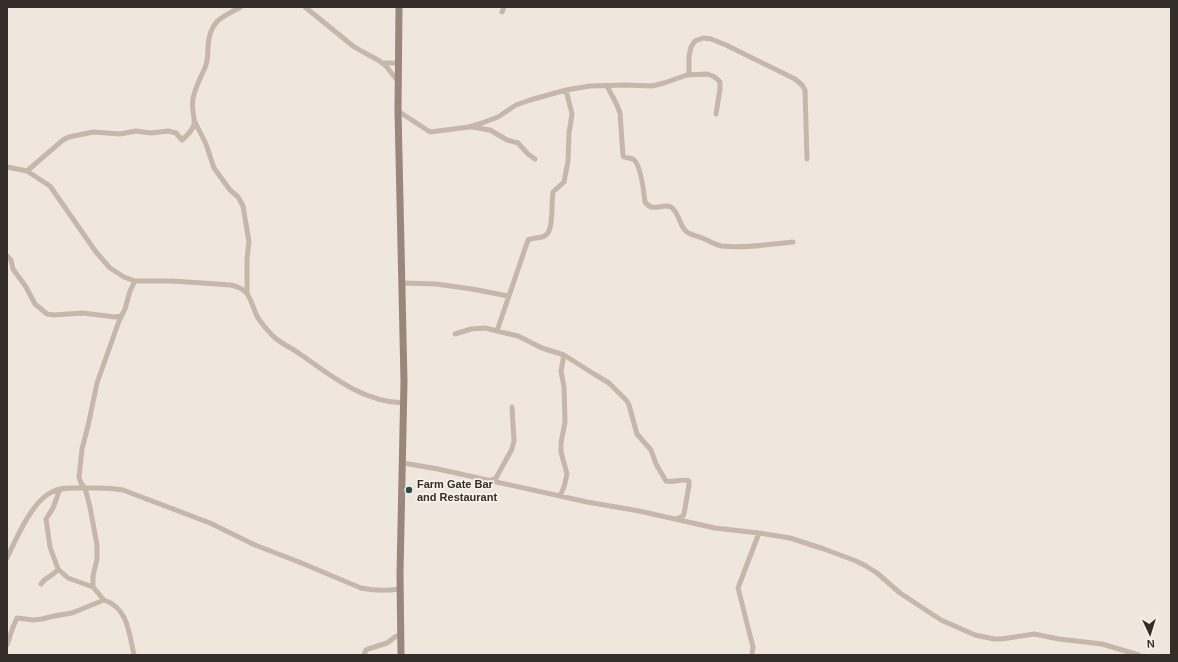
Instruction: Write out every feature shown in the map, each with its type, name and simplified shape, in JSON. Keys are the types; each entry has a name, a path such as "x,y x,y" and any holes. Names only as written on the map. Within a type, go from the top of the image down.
{"street":[{"path":"241,7 222,17 213,27 208,46 208,61 192,102 195,122 206,144 214,168 230,190 238,197 243,206 249,242 247,259 247,293 260,321 274,337 282,343 349,387 390,403 404,403"},
{"path":"304,7 361,52 382,63 399,81"},
{"path":"399,7 398,111 404,381 400,589 401,655"},
{"path":"689,74 689,56 691,47 695,41 703,38 711,39 726,45 795,79 805,90 807,159"},
{"path":"382,63 398,63"},
{"path":"398,111 430,132 482,124 498,117 516,105 566,90 590,86 656,86 689,74 707,74 713,76 720,82 716,114"},
{"path":"607,86 618,105 620,113 623,156 634,159 636,162 640,171 645,202 648,205 652,207 669,206 676,212 683,228 688,233 721,246 746,246 793,242"},
{"path":"497,331 528,240 542,237 550,230 553,192 564,182 568,162 569,133 572,114 566,90"},
{"path":"27,171 58,143 69,137 93,132 120,134 136,131 152,133 168,131 176,133 182,140 190,133 195,122"},
{"path":"470,126 490,130 508,140 518,143 535,159"},
{"path":"7,167 27,171 51,188 96,252 107,265 119,274 135,281 172,281 231,285 244,290 247,293"},
{"path":"7,256 11,260 12,268 26,287 35,304 47,314 83,314 118,318"},
{"path":"93,586 97,559 97,545 90,507 85,488 81,483 80,477 82,450 97,383 118,318 125,309 130,291 135,281"},
{"path":"402,283 436,284 508,296"},
{"path":"455,334 471,329 485,328 518,336 542,348 564,355 609,383 627,401 632,412 637,434 651,450 656,464 666,481 689,481 684,514 676,519"},
{"path":"560,496 567,474 561,452 565,422 564,387 561,370 564,355"},
{"path":"489,480 496,479 512,449 514,441 512,407"},
{"path":"403,463 438,469 587,502 715,528 790,538 856,561 877,573 900,592 941,620 975,635 1002,639 1034,634 1059,639 1102,644 1139,655"},
{"path":"71,488 80,477"},
{"path":"7,558 21,529 34,508 49,493 60,489 71,488 113,488 210,523 255,545 361,588 372,591 400,589"},
{"path":"60,489 53,508 46,519 50,547 58,569 68,578 93,586 104,600 116,606 123,615 129,631 134,655"},
{"path":"752,655 753,648 738,588 759,533"},
{"path":"41,584 45,578 52,575 58,569"},
{"path":"7,645 16,618 33,620 72,613 104,600"},
{"path":"364,655 366,650 387,643 401,634"}],"place":[{"name":"Farm Gate Bar and Restaurant","path":"409,490"}]}
